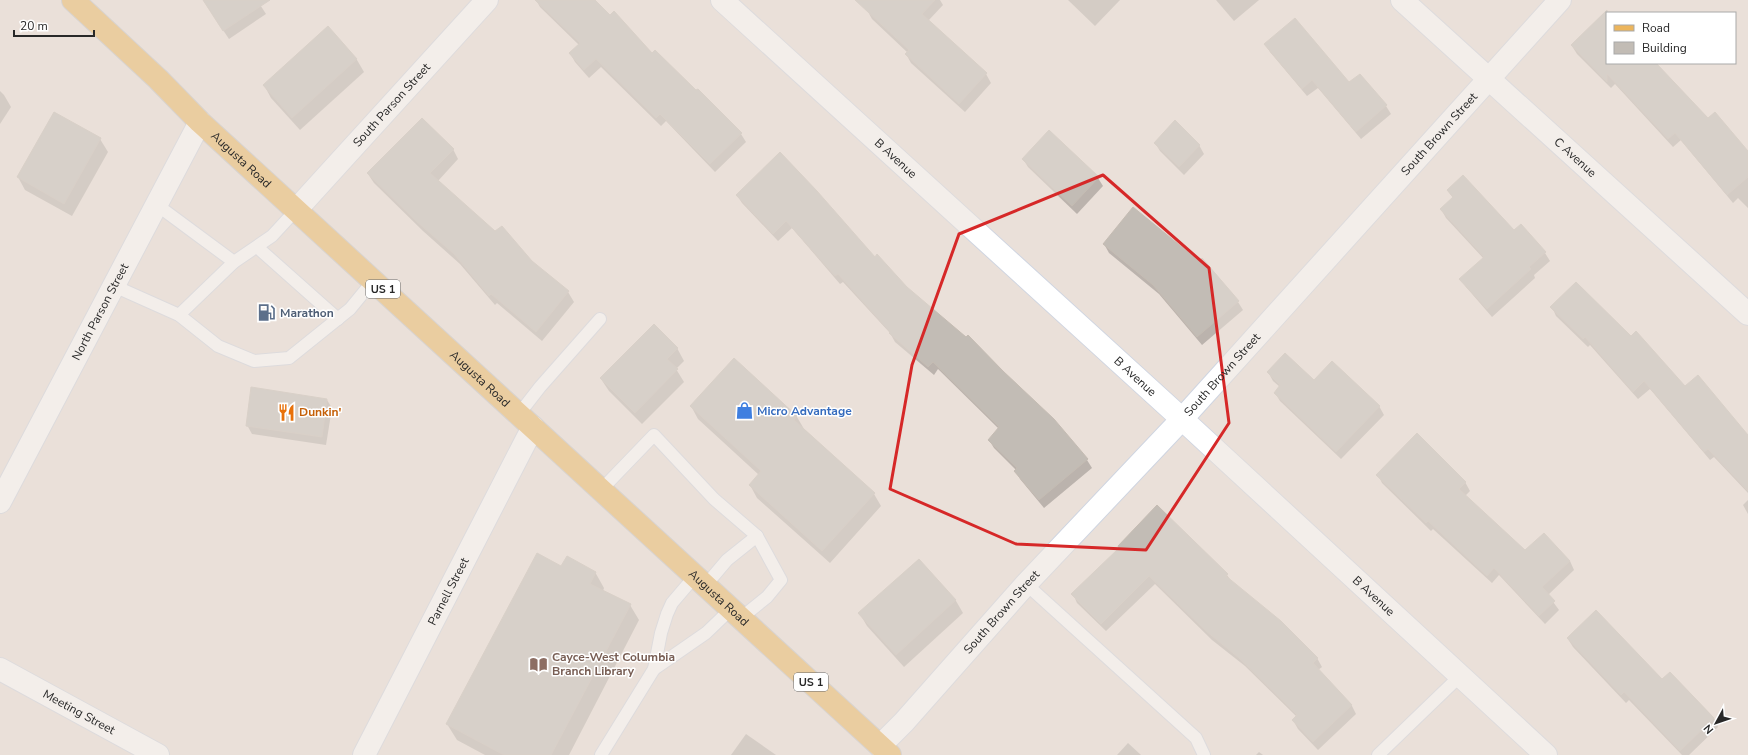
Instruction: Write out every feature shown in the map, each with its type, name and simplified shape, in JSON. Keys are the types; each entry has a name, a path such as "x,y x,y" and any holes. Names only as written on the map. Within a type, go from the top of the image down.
{"main road":[{"name":"Augusta Road","path":"73,0 158,79 200,122 885,750"}],"street":[{"name":"South Parson Street","path":"296,210 487,0"},
{"name":"B Avenue","path":"722,0 1182,419 1546,755"},
{"name":"C Avenue","path":"1402,0 1748,314"},
{"name":"South Brown Street","path":"885,750 904,722 1026,584 1182,419 1560,0"},
{"name":"North Parson Street","path":"0,502 200,122"},
{"name":"Parnell Street","path":"364,755 526,421"},
{"name":"Meeting Street","path":"0,669 158,755"}],"lane":[{"path":"157,205 234,262"},
{"path":"179,314 234,262 272,236 296,210"},
{"path":"257,247 338,318"},
{"path":"114,286 179,314 218,346 254,361 289,358 350,309 374,281"},
{"path":"526,421 540,387 600,319"},
{"path":"601,490 654,435 714,499 757,536 781,580 767,597 736,613 654,669"},
{"path":"601,755 654,669 667,614 672,603 757,536"},
{"path":"1026,584 1196,738 1204,755"},
{"path":"1378,755 1460,676"}],"highlighted area":[{"path":"1103,175 1209,268 1229,423 1146,550 1016,544 890,489 912,365 959,234"}],"building":[{"path":"203,0 270,0 223,31"},
{"path":"535,0 595,0 610,15 614,11 652,53 655,50 696,90 698,89 742,133 710,164 660,114 656,118 596,59 584,70 569,53 580,43"},
{"path":"855,0 935,0 922,14 987,73 959,104 905,54 909,50"},
{"path":"1607,10 1606,64 1657,64 1708,118 1715,112 1748,151 1748,177 1727,195 1675,133 1668,139 1607,74 1607,82 1571,45"},
{"path":"1295,18 1349,82 1360,74 1387,105 1356,132 1312,80 1302,89 1264,44"},
{"path":"328,26 357,59 292,118 263,85"},
{"path":"54,112 101,138 64,204 17,177"},
{"path":"422,118 454,149 430,173 495,231 502,226 532,261 569,291 536,332 491,294 489,296 454,254 416,221 367,173"},
{"path":"1175,120 1200,145 1179,167 1154,143"},
{"path":"1049,130 1099,177 1072,206 1022,159"},
{"path":"780,152 817,191 875,257 877,254 907,287 966,337 968,335 1003,371 1054,419 1088,459 1039,500 1014,471 1017,468 988,440 999,427 933,362 928,367 889,333 890,332 838,274 835,276 786,221 773,234 736,195"},
{"path":"1463,175 1514,230 1521,224 1546,252 1529,267 1531,269 1487,309 1459,279 1484,257 1440,209 1453,197 1447,190"},
{"path":"1133,207 1199,261 1202,258 1239,301 1197,337 1153,285 1103,244"},
{"path":"1576,282 1631,336 1636,331 1685,386 1698,375 1748,435 1748,491 1708,449 1704,452 1644,381 1633,392 1585,337 1583,339 1550,307"},
{"path":"654,324 678,348 667,359 678,369 635,413 600,378"},
{"path":"1285,353 1314,380 1332,361 1380,406 1336,452 1274,393 1280,385 1267,372"},
{"path":"734,358 797,416 794,420 875,493 822,551 749,485 761,471 690,406"},
{"name":"Dunkin'","path":"251,387 327,399 322,437 246,426"},
{"path":"1417,433 1466,482 1459,489 1525,550 1544,533 1570,561 1542,587 1555,601 1539,616 1494,568 1487,576 1428,521 1426,523 1376,475"},
{"path":"1157,505 1228,574 1226,576 1281,621 1318,658 1313,663 1352,705 1313,742 1292,720 1297,715 1239,658 1206,631 1149,576 1101,624 1071,594 1119,548 1118,546"},
{"name":"Cayce-West Columbia Branch Library","path":"537,553 561,566 567,556 596,572 590,584 631,604 551,755 504,755 446,724"},
{"path":"919,559 956,600 896,655 858,613"},
{"path":"1596,610 1662,679 1670,672 1714,718 1680,751 1624,692 1621,695 1567,638"}],"place":[{"name":"Marathon","path":"267,313"},
{"name":"Micro Advantage","path":"744,411"},
{"name":"Dunkin'","path":"286,412"},
{"name":"Cayce-West Columbia Branch Library","path":"539,664"}]}
